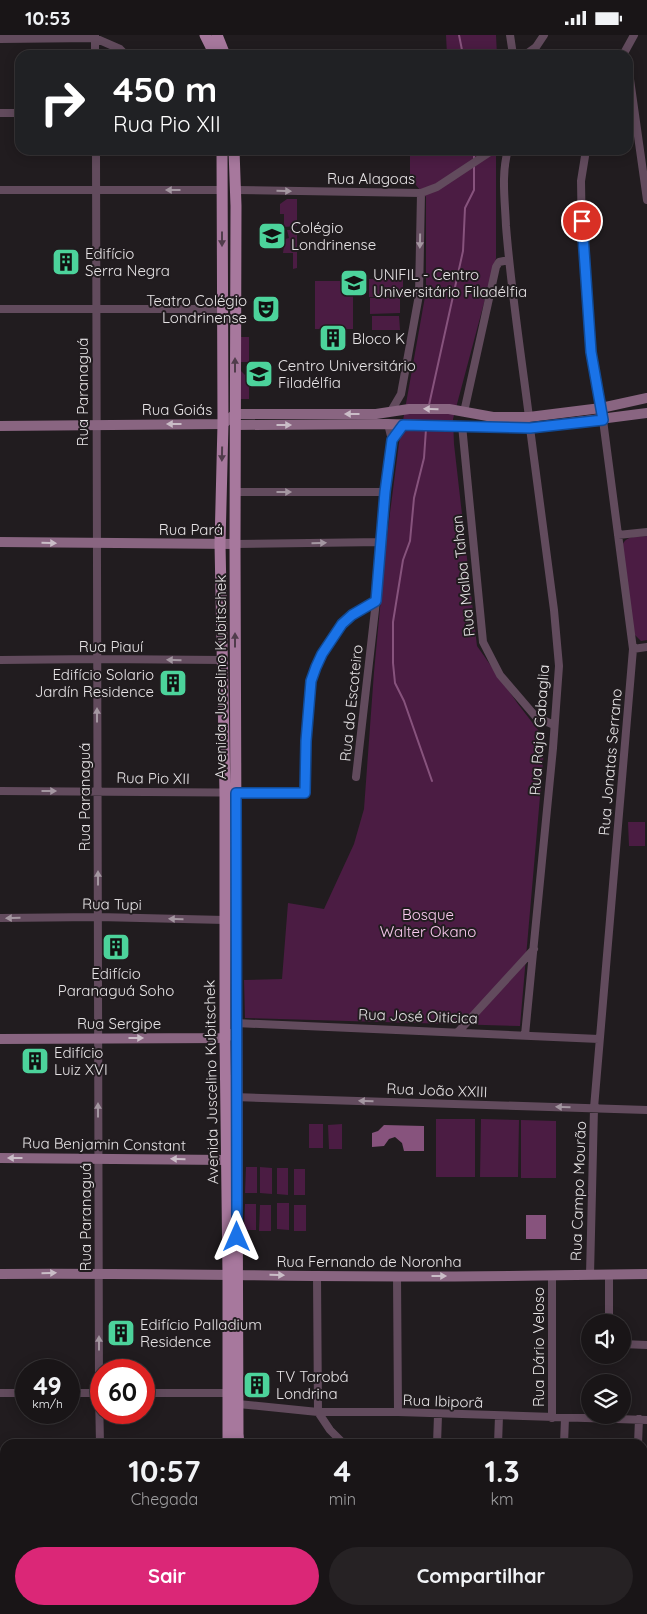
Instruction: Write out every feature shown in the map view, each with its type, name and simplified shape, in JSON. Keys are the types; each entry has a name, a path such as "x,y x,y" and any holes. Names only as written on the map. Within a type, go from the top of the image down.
{"main road":[{"path":"205,35 212,50"},
{"path":"220,37 224,50"},
{"name":"Avenida Juscelino Kubitschek","path":"222,155 223,424 220,544 223,660 230,793 236,1027 231,1097 233,1274 239,1439"},
{"path":"227,155 227,182 236,190"},
{"name":"Avenida Juscelino Kubitschek","path":"231,1097 224,1038 224,920 235,732 236,190 234,155"},
{"path":"222,190 230,194 234,204 236,220"},
{"path":"235,420 449,409 494,417 529,417 601,408 647,398"},
{"path":"396,411 409,420 450,422 462,425"},
{"path":"376,413 384,418 388,424"},
{"path":"235,420 530,428 647,413"},
{"name":"Rua Goiás","path":"0,426 223,424 235,420"},
{"name":"Rua Pará","path":"0,542 235,544"},
{"path":"223,660 228,665 230,674 230,708 235,732"},
{"name":"Rua Sergipe","path":"0,1039 224,1038 236,1027"},
{"name":"Rua Benjamin Constant","path":"0,1157 232,1160"},
{"name":"Rua Fernando de Noronha","path":"0,1274 99,1273 317,1276 647,1274"},
{"name":"Avenida Juscelino Kubitschek","path":"228,1439 233,1274"},
{"path":"228,1411 238,1404"}],"street":[{"path":"510,35 513,50"},
{"path":"536,50 544,35"},
{"path":"626,50 634,35"},
{"path":"0,39 95,36 121,50"},
{"path":"95,36 95,50"},
{"path":"633,94 644,157 647,200"},
{"path":"0,113 15,113"},
{"name":"Rua Paranaguá","path":"96,155 100,1359"},
{"name":"Rua Alagoas","path":"236,190 421,193 438,187 486,155"},
{"path":"507,155 504,188 509,260 529,417"},
{"name":"Rua Jonatas Serrano","path":"585,155 581,181 582,241 591,352 603,420 633,649 594,1108"},
{"path":"0,190 222,190"},
{"path":"396,411 401,394 419,295 421,193"},
{"path":"464,412 496,267 499,262 509,260"},
{"path":"0,309 223,309"},
{"name":"Rua do Escoteiro","path":"356,777 392,440 388,424"},
{"path":"392,440 403,425"},
{"name":"Rua Malba Tahan","path":"462,425 483,642 500,675 536,717 554,725"},
{"name":"Rua Raja Gabaglia","path":"526,1035 559,665 554,610 530,428"},
{"path":"236,492 385,492"},
{"path":"618,535 647,532"},
{"name":"Rua Pará","path":"235,544 382,542"},
{"name":"Rua Pio XII","path":"0,791 305,793 306,734 311,681 316,667 322,654 342,624 352,615 376,601"},
{"path":"633,649 647,647"},
{"name":"Rua Piauí","path":"0,660 223,660"},
{"name":"Rua Tupi","path":"0,918 98,917 224,920"},
{"path":"458,1031 534,949"},
{"name":"Rua José Oiticica","path":"236,1027 458,1031 600,1039"},
{"name":"Rua João XXIII","path":"231,1097 647,1110"},
{"name":"Rua Campo Mourão","path":"590,1275 594,1108"},
{"path":"609,1275 609,1314"},
{"path":"317,1276 318,1412 330,1430 339,1439"},
{"path":"397,1276 398,1412"},
{"name":"Rua Dário Veloso","path":"552,1276 552,1417"},
{"path":"631,1344 647,1345"},
{"path":"0,1393 15,1393"},
{"path":"155,1393 228,1393 238,1404"},
{"name":"Rua Ibiporã","path":"238,1404 318,1412 398,1412 438,1415 643,1419"},
{"path":"438,1415 438,1439"},
{"path":"498,1439 500,1416"},
{"path":"564,1439 565,1418"},
{"path":"639,1439 643,1419"},
{"name":"Rua Paranaguá","path":"100,1424 100,1439"}],"green space":[{"path":"446,35 496,35 497,50 447,50"},
{"name":"Bosque Walter Okano","path":"410,155 496,155 496,258 453,419 454,444 477,646 545,739 520,1026 245,1018 244,980 282,979 288,903 324,909 354,844 364,809 386,544 399,443 426,291 426,197 410,178"},
{"path":"287,199 297,199 297,226 284,227 284,214 280,214 280,204"},
{"path":"287,230 297,230 297,268 293,269 293,253 283,253 285,239 289,238"},
{"path":"369,279 403,279 403,297 369,297"},
{"path":"315,281 353,281 353,329 315,329"},
{"path":"370,298 400,298 400,313 370,314"},
{"path":"372,316 399,316 400,330 372,330"},
{"path":"240,337 249,337 249,362 240,362"},
{"path":"241,371 245,375 249,373 249,399 240,399"},
{"path":"647,536 647,640 641,641 633,633 622,547 623,543 628,539"},
{"path":"628,822 645,822 645,846 629,846"},
{"path":"436,1119 475,1119 475,1177 436,1177"},
{"path":"481,1119 519,1120 518,1177 480,1177"},
{"path":"521,1120 556,1121 556,1178 521,1178"},
{"path":"309,1124 323,1124 323,1148 309,1148"},
{"path":"342,1124 342,1149 329,1149 328,1125"},
{"path":"246,1167 257,1167 257,1193 245,1193"},
{"path":"260,1167 272,1168 272,1194 260,1193"},
{"path":"277,1168 288,1168 288,1195 277,1194"},
{"path":"294,1169 305,1169 305,1195 294,1195"},
{"path":"277,1203 289,1203 289,1230 277,1229"},
{"path":"245,1204 256,1204 256,1230 244,1230"},
{"path":"260,1205 271,1205 271,1231 259,1231"},
{"path":"294,1205 306,1205 306,1231 294,1231"}],"shaded area":[{"path":"384,1125 424,1126 424,1151 404,1151 402,1143 395,1137 389,1139 384,1146 372,1147 372,1133 378,1131"},
{"path":"526,1215 546,1215 546,1239 526,1239"}],"waterway":[{"path":"459,35 462,50"},
{"path":"474,155 474,160"},
{"path":"429,405 463,251 465,208 474,190 474,165"},
{"path":"426,429 424,458 414,498 410,541 403,560 393,622 393,663 395,683 404,701 432,781"}],"place":[{"name":"Colégio Londrinense","path":"272,236"},
{"name":"Edifício Serra Negra","path":"66,262"},
{"name":"UNIFIL - Centro Universitário Filadélfia","path":"354,283"},
{"name":"Teatro Colégio Londrinense","path":"266,309"},
{"name":"Bloco K","path":"333,338"},
{"name":"Centro Universitário Filadélfia","path":"259,374"},
{"name":"Edifício Solario Jardín Residence","path":"173,683"},
{"name":"Edifício Paranaguá Soho","path":"116,947"},
{"name":"Edifício Luiz XVI","path":"35,1061"},
{"name":"Edifício Palladium Residence","path":"121,1333"},
{"name":"TV Tarobá Londrina","path":"257,1385"}],"route":[{"path":"237,1237 236,793 305,793 306,741 311,681 322,654 342,624 352,615 376,601 385,492 392,440 403,425 530,428 603,420 591,352 582,221"}]}
